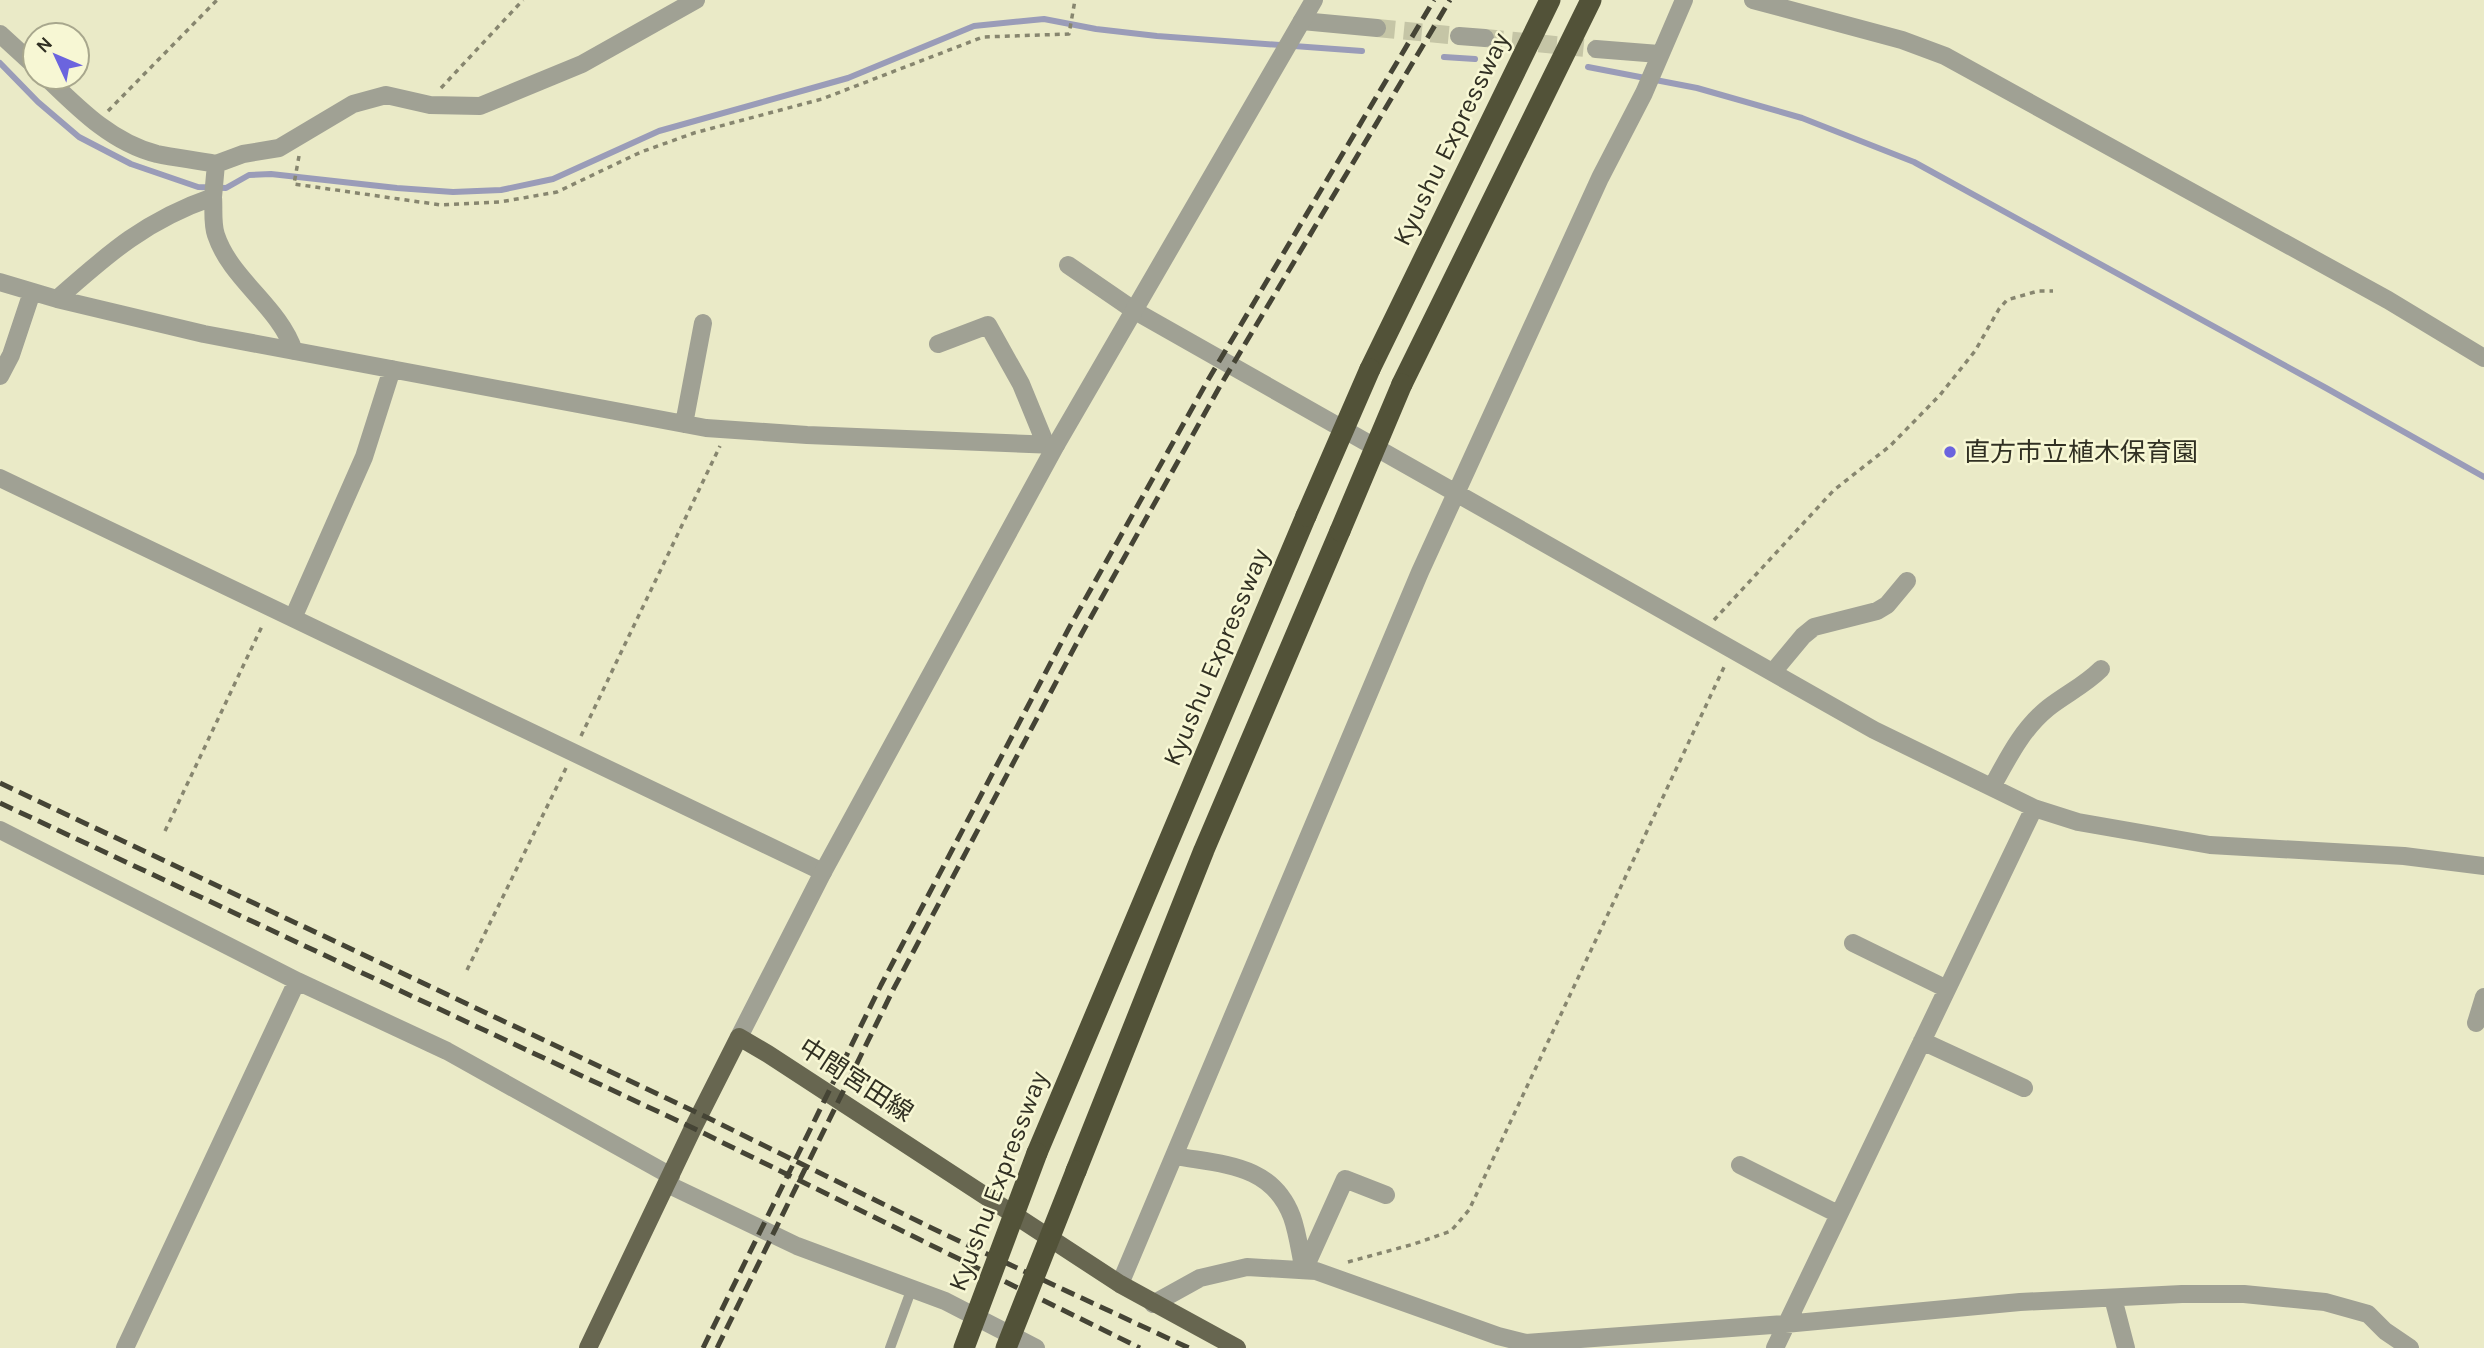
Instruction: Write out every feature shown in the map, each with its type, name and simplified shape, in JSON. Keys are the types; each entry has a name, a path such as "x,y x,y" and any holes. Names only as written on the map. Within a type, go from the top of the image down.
{"highway":[{"name":"Kyushu Expressway","path":"964,1348 1037,1153 1306,516 1370,369 1549,0"},
{"path":"1006,1348 1204,850 1402,384 1591,0"},
{"path":"954,1348 984,1294"}],"main road":[{"path":"589,1348 740,1037"},
{"name":"中間宮田線","path":"740,1037 1120,1284 1237,1348"}],"street":[{"path":"61,91 85,114 122,139 155,153 216,164 243,154 279,148 353,104 386,94 425,104 480,106 582,64 696,0"},
{"path":"740,1037 823,872 1051,445 1135,311 1314,0"},
{"path":"1120,1284 1420,572 1600,178 1644,93 1684,0"},
{"path":"1753,0 1902,40 1945,56 2388,300 2484,358"},
{"path":"1300,25 1377,28"},
{"path":"1460,36 1485,38"},
{"path":"4,44 21,56"},
{"path":"1596,49 1657,60"},
{"path":"216,164 213,197 215,233 228,260 289,334 294,351"},
{"path":"57,299 131,236 181,208 213,197"},
{"path":"1068,265 1135,311 1874,730 2034,808 2078,822 2210,845 2404,856 2484,866"},
{"path":"0,282 57,299 204,334 684,424 807,435 1051,445"},
{"path":"0,376 11,355 32,292"},
{"path":"684,424 703,323"},
{"path":"938,344 988,325 1051,445"},
{"path":"293,618 364,457 392,369"},
{"path":"0,478 823,872"},
{"path":"1773,672 1814,627 1877,611 1887,605 1907,581"},
{"path":"1992,787 2018,739 2031,723 2050,706 2089,681 2101,669"},
{"path":"1775,1348 2034,808"},
{"path":"0,830 297,981 447,1051 669,1180 797,1245 945,1301 1036,1348"},
{"path":"1853,943 1947,989"},
{"path":"125,1348 297,981"},
{"path":"2476,1023 2484,997"},
{"path":"1922,1041 2024,1088"},
{"path":"1175,1156 1239,1168 1262,1176 1279,1191 1292,1217 1310,1271"},
{"path":"1740,1165 1838,1214"},
{"path":"1310,1271 1345,1179 1386,1195"},
{"path":"1153,1304 1200,1278 1235,1269 1247,1267 1310,1271 1498,1336 1526,1343 1785,1324 2020,1302 2244,1294 2325,1302 2368,1314 2385,1331 2410,1348"},
{"path":"2113,1297 2126,1348"}],"lane":[{"path":"890,1348 912,1288"}],"path":[{"path":"97,122 217,0"},
{"path":"425,104 523,0"},
{"path":"298,136 299,160 294,184 441,205 500,202 557,192 640,152 694,133 822,99 983,37 1069,34 1075,0"},
{"path":"1703,632 1834,490 1890,446 1940,395 1975,351 1998,309 2007,300 2038,291 2053,291"},
{"path":"467,971 728,430"},
{"path":"165,831 271,607"},
{"path":"1310,1271 1414,1244 1451,1231 1469,1210 1733,649"}],"waterway":[{"path":"0,63 38,102 79,137 131,164 198,187 226,188 249,175 271,174 453,192 501,190 553,179 659,131 848,78 974,26 1044,19 1096,29 1157,36 1362,51"},
{"path":"1444,57 1475,59"},
{"path":"1588,67 1697,88 1802,118 1914,162 2484,477"}],"tunnel":[{"path":"1377,28 1459,36"},
{"path":"1485,38 1596,49"}],"railway":[{"path":"703,1348 881,985 1069,628 1208,380 1434,0"},
{"path":"717,1348 893,990 1081,635 1220,386 1450,0"},
{"path":"0,783 700,1114 942,1233 1189,1348"},
{"path":"0,803 693,1128 1140,1348"}],"place":[{"name":"直方市立植木保育園","path":"1950,452"}]}
